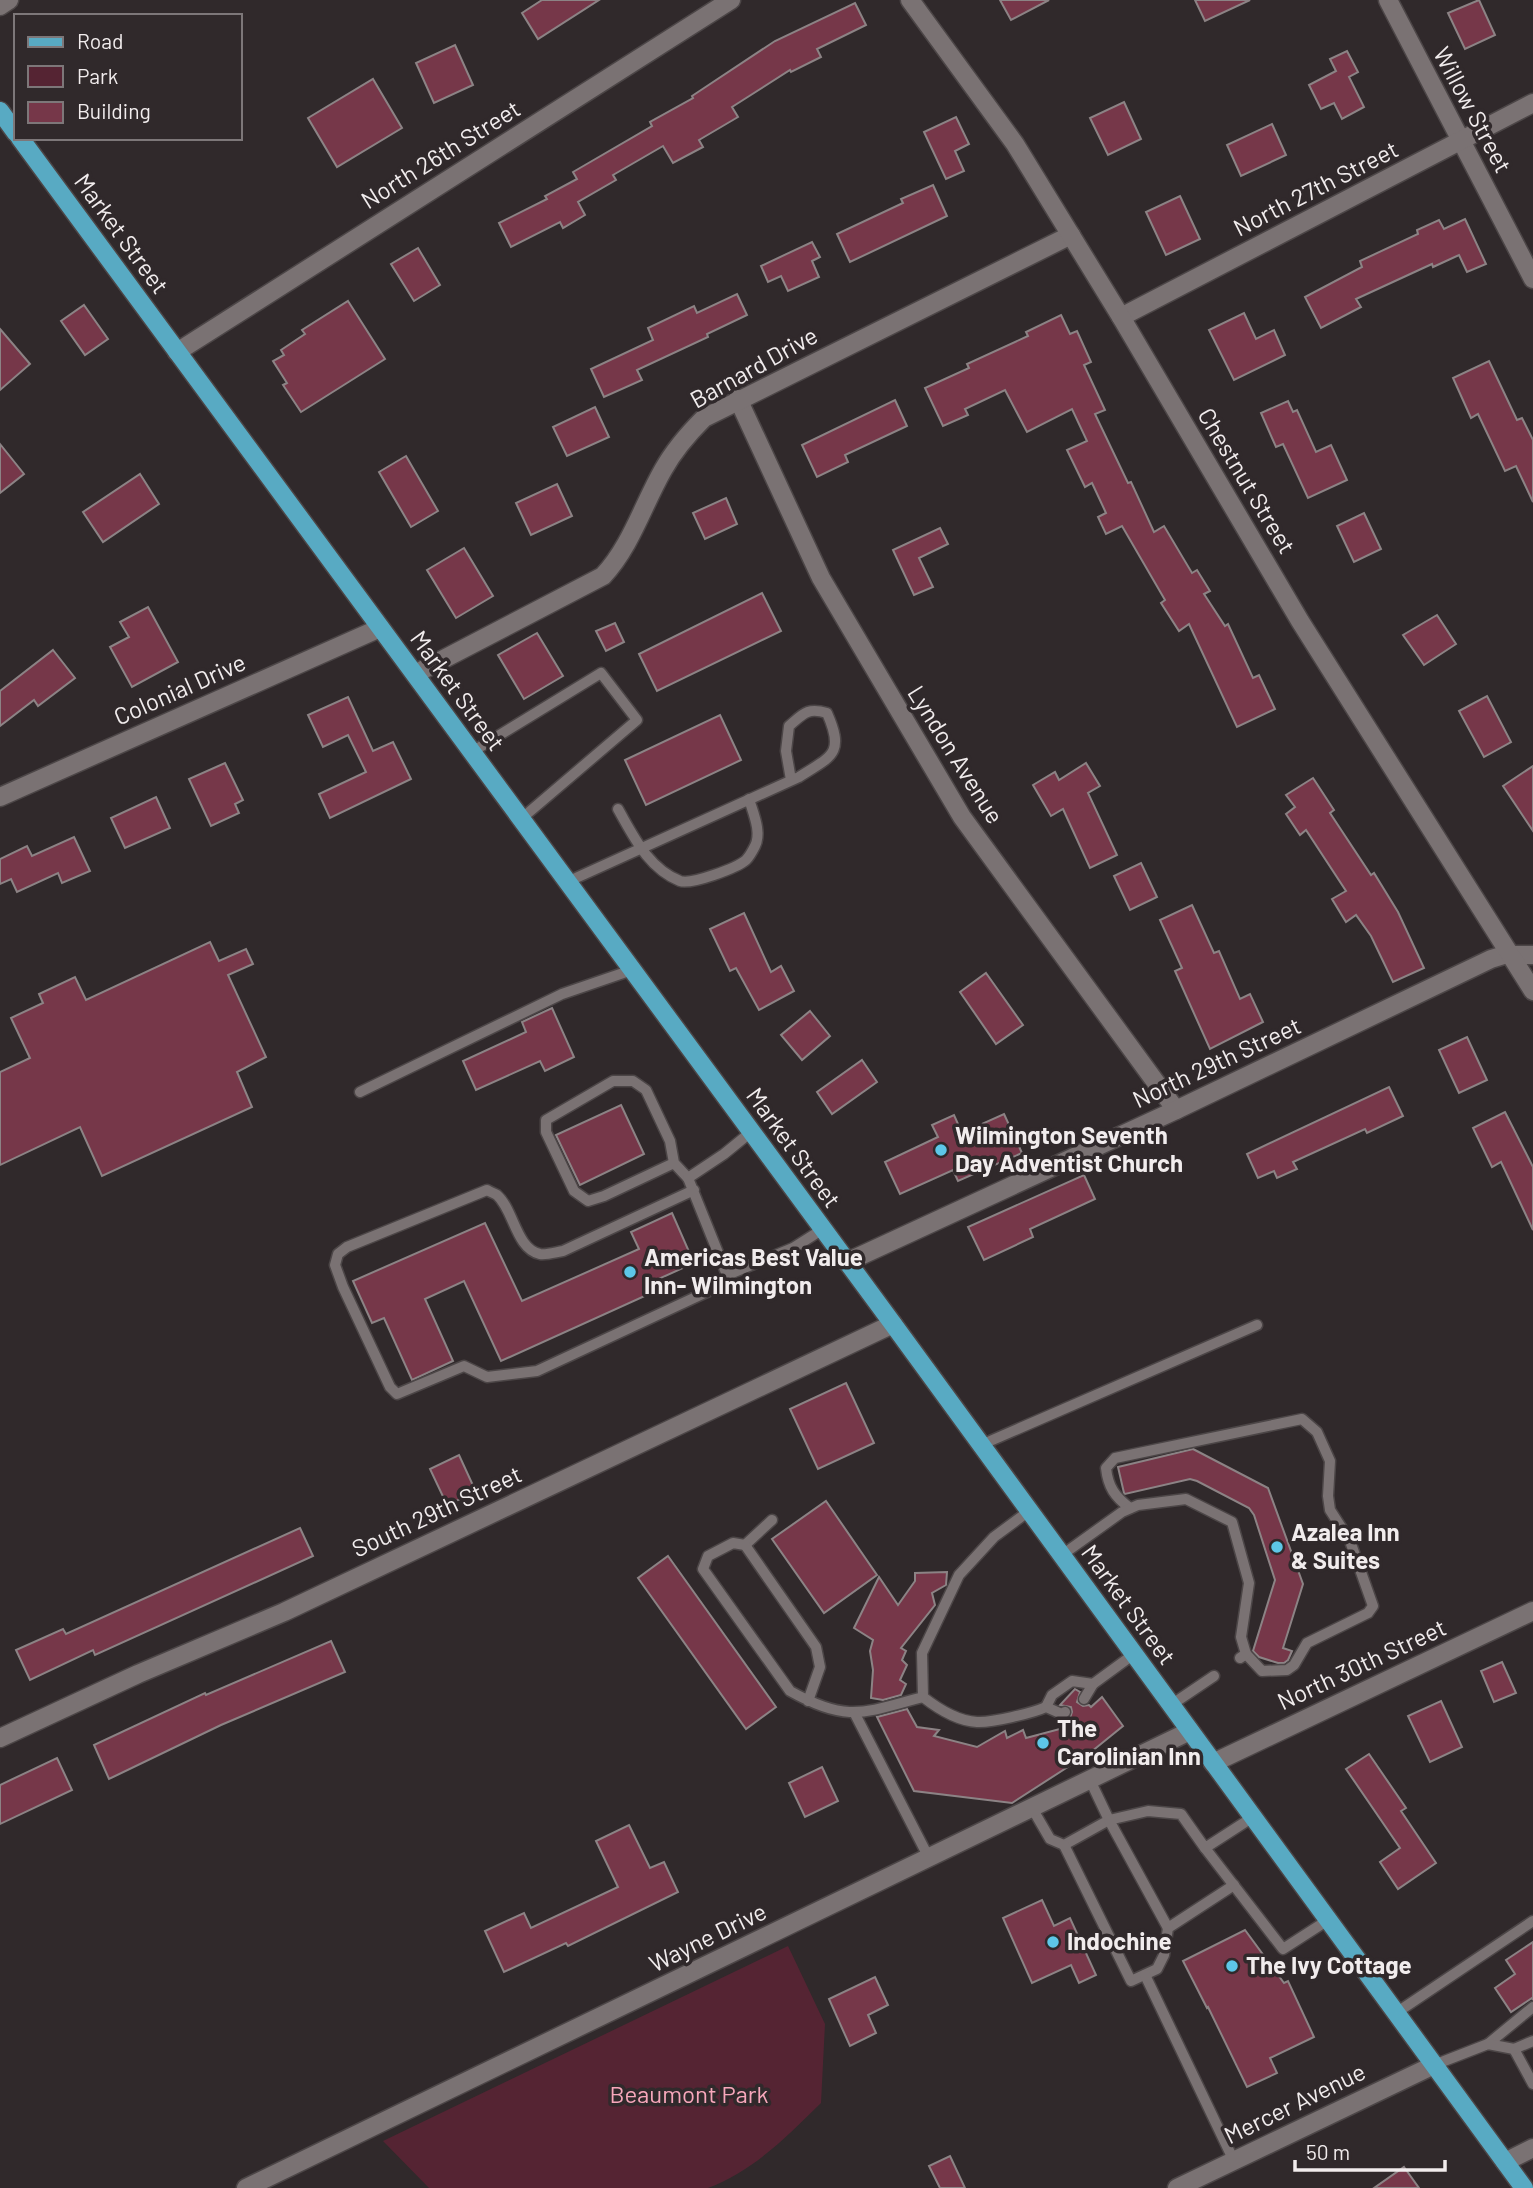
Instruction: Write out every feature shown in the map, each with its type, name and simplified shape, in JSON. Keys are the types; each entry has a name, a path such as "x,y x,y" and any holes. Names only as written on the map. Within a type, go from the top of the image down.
{"main road":[{"path":"0,111 14,130"},
{"name":"Market Street","path":"21,140 893,1324 1524,2188"}],"street":[{"path":"0,6 9,0"},
{"name":"North 26th Street","path":"177,352 731,0"},
{"name":"Chestnut Street","path":"910,0 1015,144 1121,317 1300,621 1533,991"},
{"name":"Willow Street","path":"1388,0 1533,279"},
{"name":"North 27th Street","path":"1121,317 1533,103"},
{"name":"Barnard Drive","path":"415,674 603,576 629,539 663,470 681,442 704,418 1071,235"},
{"name":"Lyndon Avenue","path":"738,399 821,578 962,817 1177,1110"},
{"name":"Colonial Drive","path":"0,797 380,628"},
{"name":"North 29th Street","path":"847,1262 1177,1110 1491,959 1533,955"},
{"name":"South 29th Street","path":"0,1738 138,1674 284,1612 893,1324"},
{"name":"North 30th Street","path":"1213,1763 1533,1612"},
{"name":"Wayne Drive","path":"246,2188 1191,1731"},
{"name":"Mercer Avenue","path":"1177,2188 1434,2064"},
{"path":"1505,2162 1533,2148"}],"lane":[{"path":"472,752 601,673 637,720 521,819"},
{"path":"567,882 791,780 829,758 835,746 835,733 827,713 815,710 803,714 789,726 786,751 791,780"},
{"path":"618,809 641,849 658,868 683,883 695,882 746,860 756,845 757,831 749,799"},
{"path":"360,1092 562,994 632,970"},
{"path":"674,1163 588,1201 574,1191 546,1132 545,1119 613,1081 633,1081 646,1090 670,1141 674,1163 688,1178 694,1190 727,1275"},
{"path":"688,1178 751,1132"},
{"path":"694,1190 562,1251 542,1255 531,1250 518,1233 507,1209 497,1196 487,1190 347,1247 338,1254 335,1265 385,1378 397,1394 464,1366 487,1377 537,1371 711,1290 727,1275 793,1248 823,1229"},
{"path":"981,1445 1257,1325"},
{"path":"1062,1555 1122,1512 1138,1505 1186,1499 1232,1522 1250,1583 1241,1637 1243,1656 1262,1671 1287,1670 1294,1665 1307,1643 1368,1613 1373,1606 1350,1541 1330,1510 1329,1461 1317,1432 1302,1419 1115,1458 1106,1468 1108,1483 1117,1498 1130,1508"},
{"path":"1029,1511 994,1537 959,1574 922,1653 923,1697 940,1711 977,1722 1033,1713 1046,1707 1052,1695 1072,1681 1093,1684"},
{"path":"772,1520 745,1545 733,1544 708,1556 703,1569 790,1691 827,1709 855,1714 923,1697"},
{"path":"745,1545 816,1647 820,1667 808,1701"},
{"path":"1084,1699 1093,1684 1134,1654"},
{"path":"1171,1705 1214,1676"},
{"path":"1046,1707 1062,1714 1065,1712"},
{"path":"855,1714 929,1858"},
{"path":"1032,1808 1050,1839 1064,1845 1131,1981 1145,1975 1157,1969 1164,1955 1168,1928 1090,1780"},
{"path":"1064,1845 1110,1820 1148,1811 1181,1814 1283,1949 1328,1920"},
{"path":"1205,1848 1253,1817"},
{"path":"1168,1928 1234,1885"},
{"path":"1396,2013 1533,1921"},
{"path":"1145,1975 1234,2161"},
{"path":"1434,2064 1488,2044 1533,2007"},
{"path":"1488,2044 1514,2049 1533,2040"},
{"path":"1514,2049 1533,2084"}],"green space":[{"name":"Beaumont Park","path":"788,1946 825,2024 821,2103 769,2152 725,2181 708,2188 429,2188 383,2141"}],"building":[{"path":"542,0 599,0 538,39 522,13"},
{"path":"1000,0 1049,0 1011,20"},
{"path":"1195,0 1250,0 1205,21"},
{"path":"1479,0 1495,35 1465,49 1448,13"},
{"path":"855,3 866,25 817,49 821,57 791,72 790,70 732,107 738,117 699,140 703,147 673,163 663,146 613,175 616,180 578,202 585,215 563,228 560,222 511,247 499,223 547,199 545,196 577,179 573,172 652,126 650,122 693,98 692,96 775,41"},
{"path":"455,45 473,85 434,103 416,63"},
{"path":"1347,51 1358,72 1349,77 1364,107 1342,119 1334,103 1321,109 1309,85 1336,71 1330,59"},
{"path":"373,79 402,128 337,167 308,118"},
{"path":"1124,102 1141,139 1108,155 1090,118"},
{"path":"956,117 969,144 955,151 964,171 946,179 924,132"},
{"path":"1272,124 1286,155 1241,176 1227,145"},
{"path":"933,185 947,216 850,262 837,234 903,203 901,199"},
{"path":"1180,196 1200,239 1166,255 1146,212"},
{"path":"1465,219 1486,264 1467,272 1459,255 1433,267 1432,264 1356,299 1361,307 1321,328 1305,297 1362,267 1360,261 1418,234 1417,230 1439,220 1444,229"},
{"path":"812,242 820,257 812,261 819,277 788,291 781,276 768,282 761,266"},
{"path":"418,248 440,285 414,301 391,264"},
{"path":"737,294 747,315 707,334 708,337 637,370 642,380 604,397 591,369 653,340 648,328 694,306 697,313"},
{"path":"348,301 385,359 301,412 283,385 287,383 273,361 284,355 281,350 305,334 302,330"},
{"path":"84,305 108,339 85,355 61,321"},
{"path":"1244,313 1256,339 1274,330 1285,355 1234,380 1209,330"},
{"path":"1061,315 1070,334 1077,331 1091,362 1084,365 1105,410 1095,414 1154,532 1164,526 1192,573 1197,570 1210,591 1204,594 1225,626 1228,624 1253,678 1259,675 1275,709 1237,727 1189,624 1179,631 1161,603 1165,600 1122,526 1106,534 1098,517 1106,513 1092,483 1085,487 1067,450 1087,441 1072,409 1027,432 1005,390 965,409 968,415 943,426 925,388 969,368 967,364 1028,336 1026,332"},
{"path":"0,329 30,364 0,390"},
{"path":"1489,361 1517,420 1522,418 1533,440 1533,502 1516,466 1505,471 1478,414 1471,418 1453,378"},
{"path":"895,400 907,426 845,455 848,462 817,477 802,445"},
{"path":"1288,401 1293,412 1297,410 1316,452 1331,445 1347,480 1308,498 1283,444 1276,447 1261,413"},
{"path":"595,407 609,437 567,456 553,427"},
{"path":"0,444 24,474 0,493"},
{"path":"406,456 438,511 411,527 379,472"},
{"path":"140,474 159,504 103,542 83,512"},
{"path":"557,484 572,516 531,535 516,503"},
{"path":"726,498 737,524 705,539 693,513"},
{"path":"1364,513 1381,549 1354,562 1337,526"},
{"path":"940,528 948,544 919,558 933,587 914,595 893,550"},
{"path":"464,548 493,596 456,618 427,570"},
{"path":"762,593 781,631 657,691 639,654"},
{"path":"148,607 178,662 132,687 110,647 129,637 120,622"},
{"path":"1437,615 1456,644 1424,665 1403,635"},
{"path":"615,623 624,642 606,651 596,631"},
{"path":"537,633 563,676 524,699 498,655"},
{"path":"53,650 75,678 38,706 34,700 0,726 0,691"},
{"path":"1487,696 1511,742 1484,757 1459,711"},
{"path":"348,697 373,751 393,742 411,779 330,818 319,794 366,772 348,735 323,747 308,715"},
{"path":"720,715 741,760 646,805 625,760"},
{"path":"225,763 243,800 235,804 239,813 211,826 189,779"},
{"path":"1086,763 1100,786 1088,793 1117,855 1090,868 1063,809 1051,816 1033,785 1055,772 1059,780"},
{"path":"1533,766 1533,831 1503,786"},
{"path":"1313,778 1334,810 1330,813 1371,875 1374,873 1398,912 1424,968 1393,982 1371,936 1356,915 1346,922 1332,899 1346,891 1306,830 1300,835 1286,814 1295,807 1286,795"},
{"path":"156,797 170,828 125,848 111,818"},
{"path":"74,837 90,871 62,883 58,873 17,892 11,879 0,884 0,859 27,846 32,856"},
{"path":"1141,863 1157,897 1130,910 1114,876"},
{"path":"1192,905 1214,953 1219,951 1240,999 1250,994 1263,1022 1210,1049 1175,971 1182,968 1160,920"},
{"path":"744,913 771,972 781,966 794,991 759,1010 736,968 730,971 710,929"},
{"path":"210,942 219,961 246,949 253,964 228,975 266,1057 237,1072 252,1107 102,1176 80,1127 0,1165 0,1072 30,1058 11,1018 43,1003 39,994 75,977 86,1000"},
{"path":"986,973 1023,1025 996,1044 960,992"},
{"path":"552,1008 574,1057 545,1071 540,1061 476,1090 463,1061 526,1032 522,1022"},
{"path":"810,1011 830,1036 802,1060 781,1035"},
{"path":"1467,1037 1487,1080 1459,1093 1439,1050"},
{"path":"862,1060 877,1082 832,1114 817,1092"},
{"path":"1389,1087 1403,1116 1367,1133 1365,1129 1293,1162 1297,1169 1277,1178 1274,1171 1258,1178 1247,1154"},
{"path":"621,1105 644,1154 580,1185 556,1135"},
{"path":"1505,1112 1533,1167 1533,1230 1501,1162 1492,1167 1473,1128"},
{"name":"Wilmington Seventh Day Adventist Church","path":"1004,1114 1022,1153 958,1181 953,1170 900,1194 885,1162 938,1137 932,1125 954,1115 962,1133"},
{"path":"1084,1175 1095,1199 1030,1229 1033,1237 984,1260 968,1227"},
{"path":"672,1213 694,1263 654,1281 658,1290 501,1361 464,1281 425,1299 453,1361 412,1380 384,1318 372,1323 353,1281 485,1223 522,1301 639,1249 631,1232"},
{"path":"846,1383 874,1443 818,1469 790,1409"},
{"name":"Azalea Inn & Suites","path":"1193,1449 1268,1488 1303,1584 1283,1648 1292,1651 1284,1663 1259,1657 1253,1651 1275,1580 1254,1515 1249,1508 1190,1479 1124,1493 1118,1467"},
{"path":"459,1455 476,1492 447,1505 430,1469"},
{"path":"826,1501 877,1575 824,1613 772,1539"},
{"path":"300,1528 313,1556 95,1655 93,1650 30,1680 16,1650 63,1629 66,1634"},
{"path":"668,1556 776,1707 746,1729 638,1578"},
{"path":"947,1572 946,1585 932,1593 935,1605 901,1648 906,1651 902,1660 907,1665 900,1680 906,1684 901,1695 883,1700 871,1698 873,1670 870,1651 873,1640 854,1628 879,1577 898,1605 915,1581 915,1573"},
{"path":"331,1641 345,1672 221,1725 109,1779 94,1745 205,1693 206,1695"},
{"path":"1502,1662 1516,1693 1494,1702 1481,1671"},
{"name":"The Carolinian Inn","path":"1075,1689 1080,1692 1077,1702 1083,1706 1091,1707 1102,1697 1123,1726 1091,1752 1012,1803 914,1791 877,1717 907,1709 917,1727 939,1730 934,1736 977,1747 1005,1731 1007,1738 1023,1730 1026,1738 1075,1725 1070,1718 1071,1707 1060,1705"},
{"path":"1441,1701 1462,1747 1430,1762 1408,1716"},
{"path":"1369,1754 1406,1808 1401,1811 1436,1863 1398,1889 1380,1862 1400,1848 1346,1769"},
{"path":"57,1758 72,1790 0,1824 0,1785"},
{"path":"822,1767 838,1801 805,1817 789,1783"},
{"path":"629,1825 650,1868 664,1862 678,1892 568,1946 566,1943 504,1972 485,1931 524,1913 531,1928 618,1887 596,1841"},
{"path":"1042,1900 1054,1926 1070,1918 1096,1975 1079,1983 1071,1965 1032,1983 1003,1918"},
{"path":"1245,1930 1284,1983 1288,1981 1314,2037 1270,2058 1277,2073 1247,2087 1183,1961"},
{"path":"1533,1942 1533,2000 1532,1998 1511,2012 1495,1988 1515,1974 1506,1960"},
{"path":"875,1977 888,2005 868,2015 876,2033 850,2046 829,1999"},
{"path":"950,2156 965,2188 940,2188 929,2166"},
{"path":"1404,2167 1419,2188 1374,2188"}],"place":[{"name":"Wilmington Seventh Day Adventist Church","path":"941,1150"},
{"name":"Americas Best Value Inn- Wilmington","path":"630,1272"},
{"name":"Azalea Inn & Suites","path":"1277,1547"},
{"name":"The Carolinian Inn","path":"1043,1743"},
{"name":"Indochine","path":"1053,1942"},
{"name":"The Ivy Cottage","path":"1232,1966"}]}
